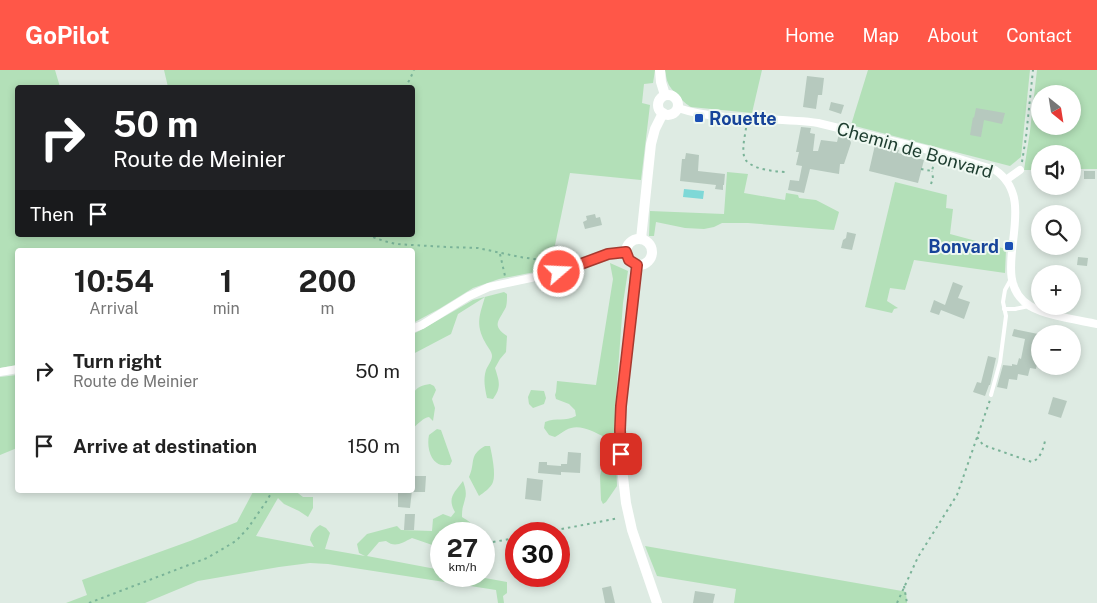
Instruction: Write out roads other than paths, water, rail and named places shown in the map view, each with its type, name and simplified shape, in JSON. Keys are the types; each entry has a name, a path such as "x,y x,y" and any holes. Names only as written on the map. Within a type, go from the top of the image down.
{"street":[{"path":"660,70 665,95"},
{"path":"665,95 670,95 674,96 677,100 678,108 673,114 666,114 658,106 661,98 665,95"},
{"name":"Chemin de Bonvard","path":"678,108 698,114 799,120 818,123 937,152 1001,173 1011,187 1015,204 1011,279"},
{"path":"641,239 651,144 654,128 663,113"},
{"path":"1006,180 1020,170"},
{"path":"637,239 641,239 652,247 652,256 646,263 637,265 629,260 626,252 629,244 637,239"},
{"path":"415,327 474,293 489,287 559,272 608,254 626,252"},
{"path":"637,265 622,396 620,430 623,483 629,517 639,552 658,603"},
{"path":"1011,279 1014,288 1022,300 1029,306 1041,312 1097,324"},
{"path":"0,372 15,370"}],"lane":[{"path":"991,395 1000,362 1006,316 1003,302 1005,290 1011,279"},
{"path":"1004,309 1029,306"}],"water":[{"path":"684,189 704,191 703,199 683,197"}],"place":[{"name":"Rouette","path":"699,118"},
{"name":"Bonvard","path":"1009,246"}]}
